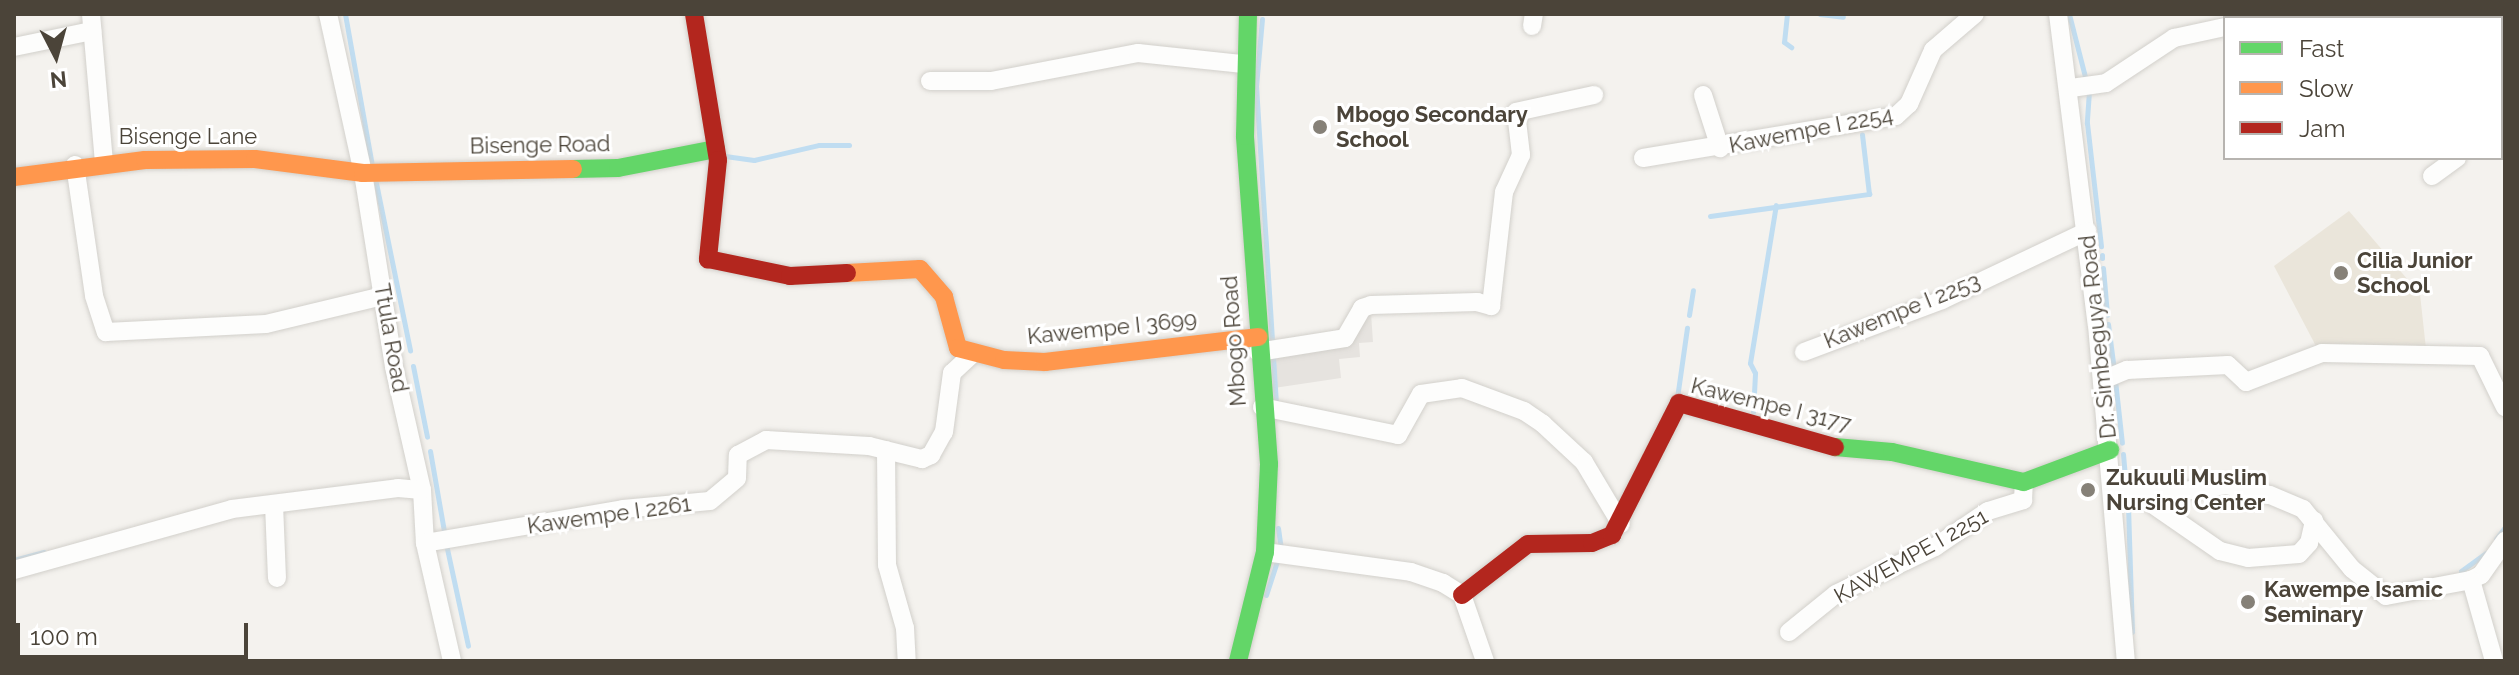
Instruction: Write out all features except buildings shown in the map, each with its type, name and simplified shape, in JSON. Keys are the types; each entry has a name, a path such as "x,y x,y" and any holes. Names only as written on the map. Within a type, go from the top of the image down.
{"street":[{"name":"Ttula Road","path":"328,14 363,173 383,296 422,490 425,543 452,661"},
{"path":"694,14 716,149 708,259 790,276 920,269 936,283 952,317 950,334 958,348 970,356"},
{"name":"Mbogo Road","path":"1238,661 1265,552 1269,454 1262,407 1243,64 1248,14"},
{"name":"Kawempe I 2254","path":"1643,158 1720,148 1896,116 1909,104 1933,50 1975,14"},
{"name":"Dr. Simbeguya Road","path":"2058,14 2071,88 2103,380 2115,495 2126,661"},
{"path":"14,47 91,23 104,162"},
{"path":"2071,88 2106,83 2174,38 2223,27"},
{"path":"930,81 991,81 1138,53 1243,64"},
{"name":"Kawempe I 3699","path":"970,356 1045,362 1345,338 1362,308 1371,305 1477,302 1491,306 1504,192 1521,155 1516,112 1594,95"},
{"path":"1703,95 1720,148"},
{"name":"Bisenge Road","path":"363,173 618,168 716,149"},
{"name":"Bisenge Lane","path":"14,177 104,162 255,159 363,173"},
{"path":"2432,176 2454,160"},
{"path":"75,165 94,296 106,332 266,324 383,296"},
{"name":"Kawempe I 2253","path":"1804,352 1942,300 2076,232 2087,231"},
{"path":"2103,380 2127,370 2228,365 2246,382 2322,353 2480,356 2505,407"},
{"name":"Kawempe I 2261","path":"425,543 623,509 710,501 737,478 738,455 766,440 886,450 910,459 931,455 944,432 952,373 970,356"},
{"path":"1262,407 1398,435 1421,394 1462,388 1524,411 1543,424 1584,462 1621,524 1592,543 1528,544 1462,595"},
{"name":"Kawempe I 3177","path":"1621,524 1679,403 1821,446 1892,452 2024,482"},
{"path":"886,450 887,565 905,628 907,661"},
{"path":"2024,482 2110,450"},
{"name":"KAWEMPE I 2251","path":"1789,632 1836,594 1935,547 1988,511 2023,500 2024,482"},
{"path":"2115,495 2142,497 2226,485 2289,502 2314,521 2352,569 2386,596 2471,580 2481,575 2505,541"},
{"path":"14,570 205,516 398,488 422,490"},
{"path":"2142,497 2220,551 2248,558 2299,554 2309,543 2314,521"},
{"path":"274,504 277,578"},
{"path":"1265,552 1411,572 1462,595"},
{"path":"2471,580 2494,661"},
{"path":"1462,595 1479,657"}],"shaded area":[{"name":"Cilia Junior School","path":"2349,211 2420,294 2426,349 2318,350 2274,266"},
{"path":"1371,313 1373,342 1359,343 1360,357 1339,359 1341,378 1274,388 1270,345 1354,338 1352,315"}],"waterway":[{"path":"345,14 372,165"},
{"path":"1787,14 1784,42 1791,47"},
{"path":"1820,14 1843,17"},
{"path":"2069,14 2085,77"},
{"path":"1262,19 1256,86 1276,402"},
{"path":"2089,91 2087,123 2101,246"},
{"path":"1710,216 1869,194 1862,134"},
{"path":"725,156 754,160 819,145 849,145"},
{"path":"375,178 410,350"},
{"path":"1753,412 1755,373 1750,363 1776,205"},
{"path":"2103,268 2107,315"},
{"path":"1689,315 1693,290"},
{"path":"2108,324 2114,370"},
{"path":"1677,398 1687,328"},
{"path":"413,366 427,437"},
{"path":"2115,380 2122,443"},
{"path":"430,451 444,531"},
{"path":"2123,454 2126,489"},
{"path":"2128,506 2132,632"},
{"path":"2496,539 2505,527"},
{"path":"1278,528 1281,550"},
{"path":"446,544 468,646"},
{"path":"14,560 44,552"},
{"path":"2461,571 2486,553"},
{"path":"1266,595 1278,559"}],"traffic: fast":[{"path":"1238,661 1265,552 1269,464 1245,136 1248,14"},
{"path":"573,169 618,168 716,149"},
{"path":"1835,447 1892,452 2024,482 2110,450"}],"traffic: slow":[{"path":"14,177 145,160 255,159 363,173 573,169"},
{"path":"847,273 920,269 944,297 958,348 1004,360 1045,362 1259,337"}],"traffic: jam":[{"path":"694,14 718,160 708,259 790,276 847,273"},
{"path":"1462,595 1528,544 1592,543 1612,535 1679,403 1835,447"}],"place":[{"name":"Mbogo Secondary School","path":"1320,127"},
{"name":"Cilia Junior School","path":"2341,273"},
{"name":"Zukuuli Muslim Nursing Center","path":"2088,490"},
{"name":"Kawempe Isamic Seminary","path":"2248,602"}]}
